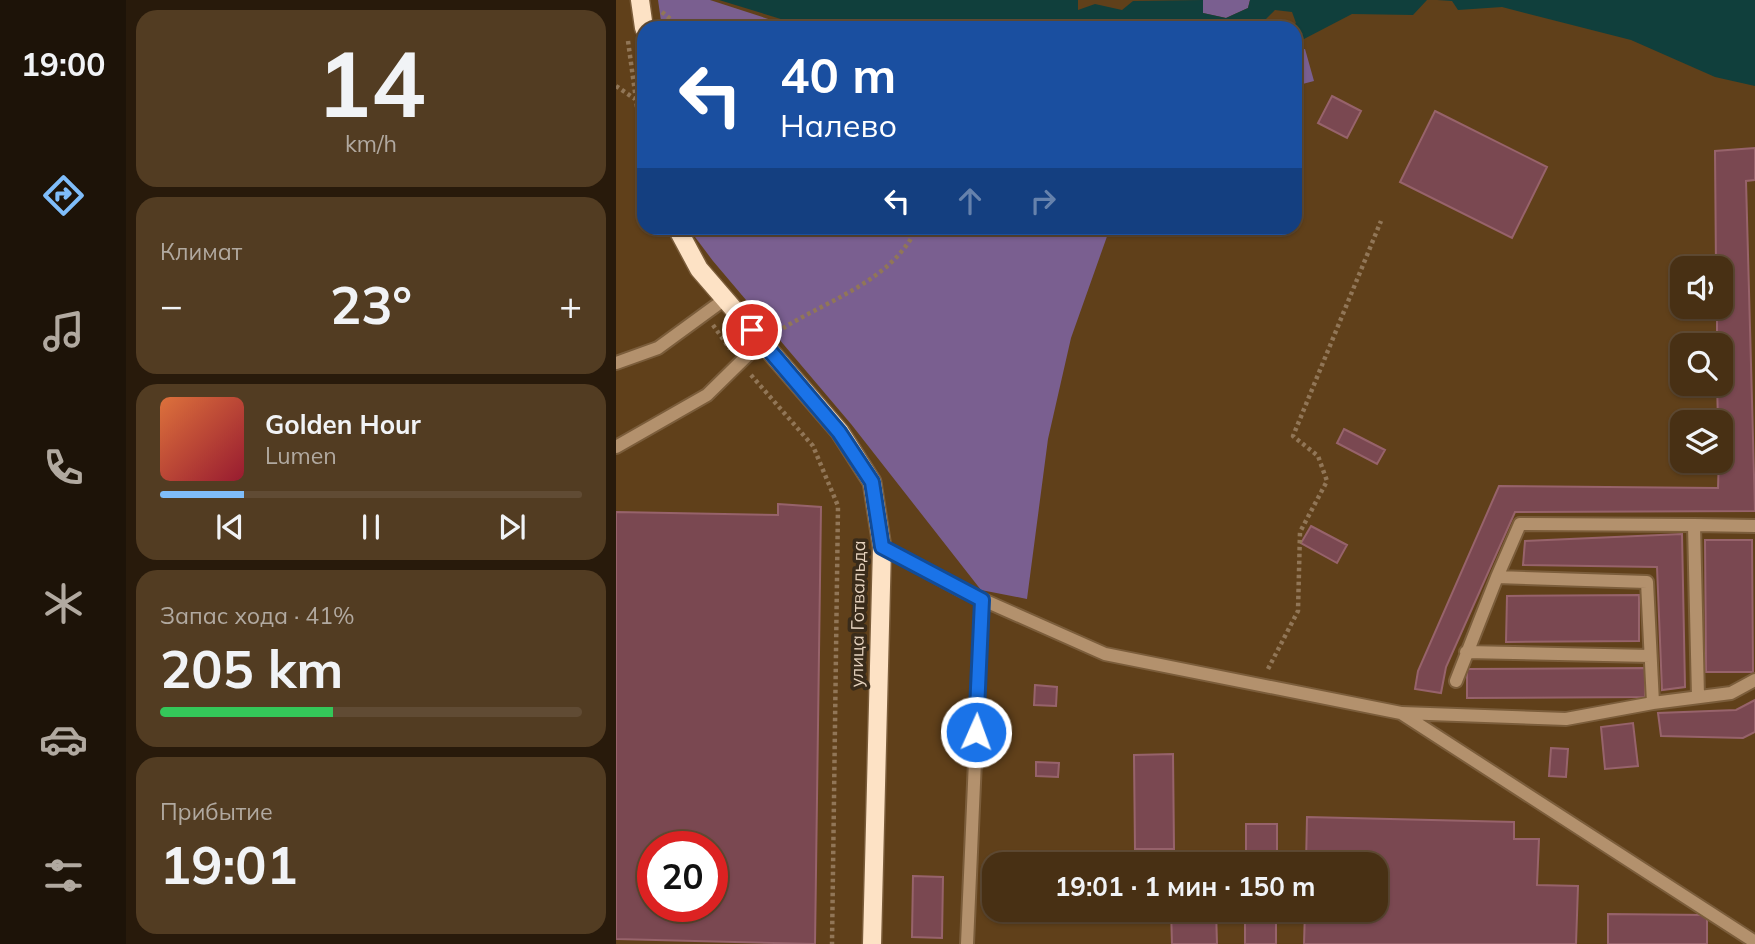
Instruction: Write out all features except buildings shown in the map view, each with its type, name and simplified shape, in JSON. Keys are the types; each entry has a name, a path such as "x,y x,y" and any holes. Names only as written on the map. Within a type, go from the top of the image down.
{"main road":[{"name":"улица Готвальда","path":"681,235 699,269 839,432 872,482 882,547 872,944"}],"lane":[{"path":"616,363 658,348 725,299"},
{"path":"616,447 707,395 762,341"},
{"path":"1456,681 1496,577 1520,524 1755,526"},
{"path":"1694,525 1698,697"},
{"path":"882,547 982,600 1105,654 1402,713 1566,719 1653,703 1731,693 1755,680"},
{"path":"1496,577 1647,582 1653,703"},
{"path":"967,944 982,600"},
{"path":"1466,652 1650,656"},
{"path":"1402,713 1755,942"}],"path":[{"path":"639,16 653,5 672,21"},
{"path":"637,72 637,107"},
{"path":"616,86 636,100"},
{"path":"1259,685 1298,611 1300,532 1327,481 1318,456 1293,436 1381,221"},
{"path":"762,341 880,274 914,235"},
{"path":"832,944 838,506"}],"shaded area":[{"path":"658,0 710,0 774,21 661,21"},
{"path":"1203,0 1250,0 1248,8 1226,18 1203,13"},
{"path":"1302,49 1305,49 1314,81 1302,84"},
{"path":"694,235 1108,235 1071,338 1048,439 1027,599 981,590 851,424"}],"water":[{"path":"719,0 1078,0 1078,10 1095,4 1122,10 1133,1 1203,0 1203,13 1226,18 1248,8 1250,0 1427,0 1413,15 1352,14 1302,39 1302,21 1295,21 1292,12 1275,10 1264,21 787,21"},
{"path":"1437,0 1755,0 1755,86 1715,77 1631,40 1502,7 1458,10 1452,1"}],"route":[{"path":"752,330 839,432 872,482 882,547 982,600 976,732"}]}
